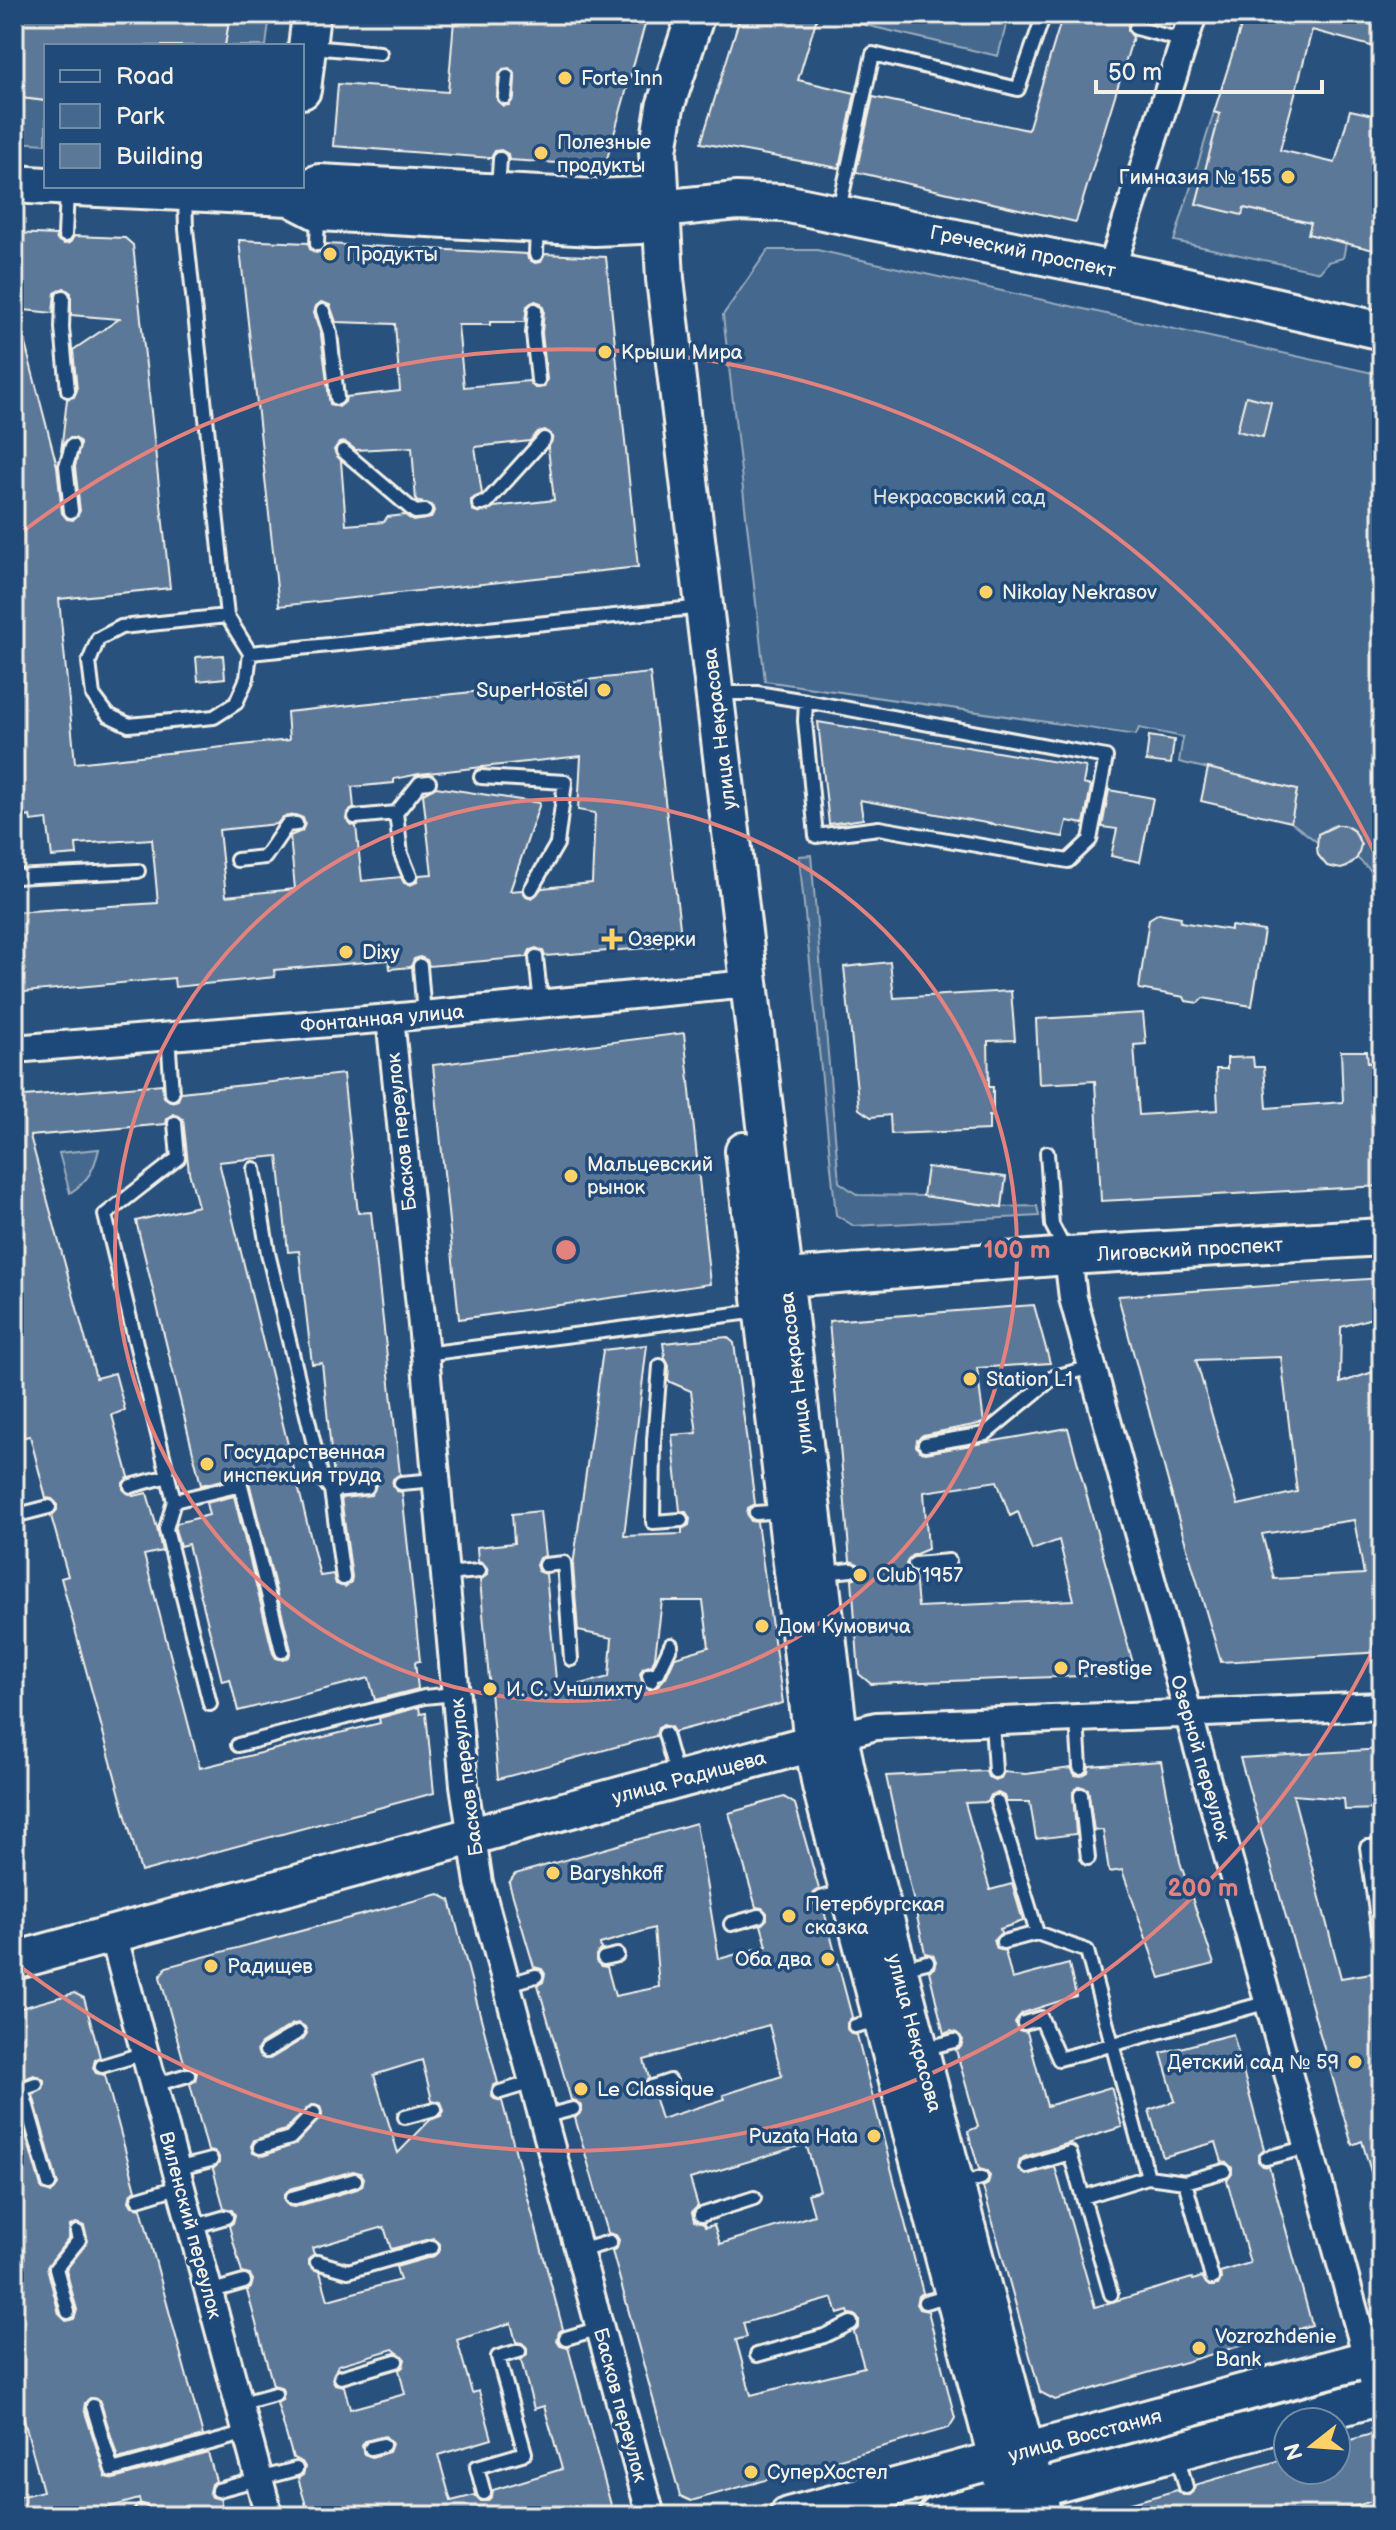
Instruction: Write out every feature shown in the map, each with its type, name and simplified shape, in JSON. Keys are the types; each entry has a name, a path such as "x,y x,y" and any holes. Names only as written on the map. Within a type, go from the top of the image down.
{"street":[{"path":"647,210 644,105 674,14"},
{"path":"647,210 665,107 696,14"},
{"path":"1111,270 1193,14"},
{"path":"304,73 309,30"},
{"name":"Греческий проспект","path":"304,210 319,183 499,176 647,210"},
{"path":"14,184 44,186"},
{"name":"Греческий проспект","path":"91,188 185,192 536,239 594,227 647,210 758,200 838,212 1382,331"},
{"name":"улица Некрасова","path":"647,210 665,279 692,608 774,1294 835,1572 821,1786 835,1894 940,2298 1011,2455"},
{"name":"улица Некрасова","path":"692,608 714,693 737,985"},
{"name":"Фонтанная улица","path":"14,1049 737,985"},
{"name":"Басков переулок","path":"390,1018 425,1354 455,1694 481,1893 651,2516"},
{"name":"Лиговский проспект","path":"774,1294 1068,1256 1382,1237"},
{"name":"Озерной переулок","path":"1068,1256 1073,1298 1309,2147 1375,2357 1380,2396"},
{"name":"улица Некрасова","path":"774,1294 771,1512 826,1740 848,1779 913,1966 919,2050 968,2182 1011,2455 1024,2504"},
{"name":"улица Радищева","path":"14,1961 876,1726 1382,1706"},
{"name":"Виленский переулок","path":"113,1934 269,2516"},
{"name":"улица Восстания","path":"788,2516 1375,2357"},
{"name":"улица Восстания","path":"1347,2406 1380,2396"},
{"name":"улица Восстания","path":"937,2516 1024,2504 1176,2451 1272,2427"}],"lane":[{"path":"838,212 873,54 1018,89 1044,14"},
{"path":"1136,28 1185,41"},
{"path":"309,30 380,53"},
{"path":"505,97 507,77"},
{"path":"65,235 68,188"},
{"path":"185,192 186,229 227,616 250,653 247,678 236,703 214,717 129,725 108,715 93,695 89,662 98,639 121,627 227,616"},
{"path":"63,297 62,328 68,390"},
{"path":"535,310 533,333 538,380"},
{"path":"323,311 330,333 337,398"},
{"path":"479,504 486,503 544,439"},
{"path":"71,511 66,466 72,446"},
{"path":"343,451 415,512 425,511"},
{"path":"250,653 692,608"},
{"path":"714,693 757,693 806,701 1106,757 1090,840 1068,861 879,828 816,836 805,721 806,701"},
{"path":"481,777 565,782 557,844 531,889"},
{"path":"410,876 401,854 396,813 420,783 429,782"},
{"path":"355,817 396,813"},
{"path":"237,860 265,857 287,825 296,824"},
{"path":"14,877 138,871"},
{"path":"536,957 541,1004"},
{"path":"420,966 424,1015"},
{"path":"168,1036 172,1093"},
{"path":"175,1123 178,1158 105,1215 174,1501 166,1529 210,1704"},
{"path":"1047,1153 1052,1225 1068,1256"},
{"path":"254,1169 268,1253 322,1478 331,1490 343,1578"},
{"path":"425,1354 774,1294"},
{"path":"660,1366 654,1440 653,1522 681,1520"},
{"path":"925,1444 985,1434 1054,1377 1092,1367"},
{"path":"131,1486 168,1476"},
{"path":"401,1483 436,1480"},
{"path":"174,1501 241,1485 282,1651"},
{"path":"331,1490 367,1487"},
{"path":"14,1516 49,1507"},
{"path":"915,1564 949,1561"},
{"path":"545,1565 564,1563 571,1659"},
{"path":"445,1574 479,1571"},
{"path":"651,1681 649,1675 658,1673 671,1645"},
{"path":"238,1745 419,1698 455,1694"},
{"path":"1077,1719 1080,1767"},
{"path":"992,1722 995,1771"},
{"path":"665,1734 678,1780"},
{"path":"1081,1795 1088,1858"},
{"path":"997,1802 1037,1933"},
{"path":"1379,1933 1367,1847 1382,1847"},
{"path":"731,1924 759,1916"},
{"path":"1003,1942 1037,1933 1087,1951 1148,2177"},
{"path":"506,1985 536,1976"},
{"path":"1024,2023 1041,2018 1059,2059 1269,2002"},
{"path":"266,2051 298,2032"},
{"path":"919,2050 954,2041"},
{"path":"102,2066 145,2053"},
{"path":"154,2085 188,2075"},
{"path":"652,2087 670,2081"},
{"path":"500,2092 533,2082"},
{"path":"36,2084 22,2089 49,2184"},
{"path":"405,2117 435,2109"},
{"path":"542,2117 573,2109"},
{"path":"260,2147 290,2138 314,2113"},
{"path":"1266,2158 1309,2147"},
{"path":"1027,2166 1070,2153 1111,2294"},
{"path":"138,2199 211,2160"},
{"path":"1083,2197 1148,2177 1185,2182 1224,2171"},
{"path":"292,2198 355,2180"},
{"path":"1185,2182 1212,2278"},
{"path":"701,2215 754,2198"},
{"path":"192,2227 226,2217"},
{"path":"68,2312 56,2268 79,2240 77,2232"},
{"path":"579,2251 610,2242"},
{"path":"317,2262 348,2271 432,2247"},
{"path":"209,2292 244,2282"},
{"path":"757,2355 824,2336 851,2323"},
{"path":"566,2338 600,2328"},
{"path":"484,2493 477,2467 525,2453 498,2357 519,2351"},
{"path":"341,2377 396,2361"},
{"path":"239,2404 275,2394"},
{"path":"93,2406 112,2470 247,2433"},
{"path":"1176,2451 1186,2487"},
{"path":"218,2490 296,2469"}],"green space":[{"path":"230,14 270,14 266,44 225,44"},
{"path":"842,14 909,14 936,21 938,14 1009,14 998,56 848,21"},
{"path":"14,97 44,101 44,144 14,142"},
{"path":"1214,112 1220,114 1196,204 1242,214 1244,208 1311,223 1309,234 1346,243 1343,258 1328,262 1320,272 1174,241"},
{"name":"Некрасовский сад","path":"768,250 817,250 1382,375 1382,881 1357,858 1360,847 1354,831 1347,826 1331,827 1323,832 1317,842 1291,822 1297,790 1179,762 1183,737 1139,728 1136,735 765,681 723,315"},
{"path":"811,855 839,1182 858,1195 923,1196 1002,1207 1037,1206 1039,1216 854,1226 836,1215 799,856"},
{"path":"99,1149 89,1174 70,1193 59,1153"}],"building":[{"path":"14,14 230,14 225,44 44,44 44,101 14,97"},
{"path":"575,14 648,14 605,166 509,160 508,154 501,150 495,151 491,158 333,146 338,84 448,92 454,20 574,22","holes":["509,68 515,74 514,98 509,105 503,106 497,100 498,76 503,69"]},
{"path":"741,14 818,14 798,80 855,93 839,168 701,143"},
{"path":"1063,14 1140,14 1139,19 1128,25 1133,37 1076,222 856,172 873,97 1028,130"},
{"name":"Гимназия № 155","path":"1245,14 1382,14 1382,49 1312,30 1280,150 1335,163 1350,110 1382,117 1382,252 1308,234 1311,223 1244,208 1242,215 1196,204 1220,114 1214,112"},
{"path":"14,233 56,235 57,240 64,244 70,243 74,236 125,238 133,245 170,588 59,599 75,763 289,740 287,712 650,673 681,936 672,946 545,956 543,951 536,948 530,950 527,957 429,966 427,960 420,957 414,959 411,967 390,969 389,960 274,970 275,977 175,987 174,978 14,993 14,912 158,903 152,839 76,844 77,855 52,857 47,819 31,821 30,816 14,820 14,333 22,332 57,466 62,513 73,520 80,511 75,467 80,443 75,438 69,438 61,452 67,399 74,397 77,390 73,350 119,319 71,315 71,293 64,288 55,293 53,313 14,309","holes":["581,756 578,810 595,813 592,883 542,888 532,898 522,890 510,891 540,803 436,787 423,794 432,874 419,875 417,882 410,885 404,883 401,877 362,881 356,826 346,819 347,813 354,808 352,787 394,783 394,779 419,774","295,815 303,818 305,824 302,831 290,836 295,889 226,896 219,830 277,824 283,817"]},
{"path":"239,240 308,243 316,253 322,251 326,244 527,254 528,259 535,263 541,262 545,254 606,257 638,567 279,606","holes":["535,301 541,303 544,310 542,333 547,379 544,387 535,388 529,381 464,387 458,325 525,322 527,306","321,302 330,305 336,322 395,324 400,391 346,397 339,407 330,404 321,335 314,313","545,430 553,437 548,448 554,500 494,507 480,513 472,510 471,500 482,494 475,447 530,441 538,432","345,442 356,450 412,447 416,501 432,505 434,511 431,518 413,521 405,515 387,517 384,522 346,525 341,461 334,450 339,443"]},
{"path":"1246,396 1271,402 1263,437 1237,431"},
{"path":"223,655 225,678 198,681 196,657"},
{"path":"818,722 1086,767 1083,784 1091,786 1084,824 1067,821 1063,837 860,800 863,819 829,824"},
{"path":"1149,736 1174,740 1171,764 1146,761"},
{"path":"1208,768 1297,790 1291,822 1201,801"},
{"path":"1109,790 1153,798 1140,862 1111,856 1117,829 1102,827"},
{"path":"1344,825 1355,832 1361,845 1357,858 1341,869 1327,866 1318,855 1317,848 1318,834"},
{"path":"1159,913 1181,917 1180,922 1231,930 1231,926 1264,931 1252,1006 1203,998 1198,1003 1186,1001 1184,997 1139,989 1149,919"},
{"path":"890,962 894,998 1011,991 1015,1040 988,1041 989,1087 993,1087 993,1116 989,1116 989,1130 891,1134 890,1115 871,1117 859,1109 844,967"},
{"path":"1143,1013 1146,1044 1134,1045 1139,1115 1218,1110 1216,1069 1227,1069 1227,1058 1253,1057 1254,1067 1264,1067 1267,1108 1343,1102 1341,1051 1367,1051 1368,1063 1382,1063 1382,1186 1101,1201 1095,1081 1039,1084 1036,1019"},
{"name":"Мальцевский рынок","path":"684,1033 710,1284 459,1319 433,1065"},
{"path":"343,1074 358,1213 371,1212 400,1474 393,1479 392,1485 402,1492 420,1661 415,1662 418,1689 375,1700 369,1678 238,1711 230,1679 222,1681 188,1544 180,1546 175,1529 177,1523 209,1515 206,1503 234,1496 273,1653 283,1660 289,1657 291,1650 249,1482 240,1476 201,1485 136,1221 198,1206 189,1172 183,1119 173,1114 166,1124 30,1136 96,1378 115,1373 125,1410 112,1415 129,1477 123,1483 123,1489 134,1496 147,1493 157,1528 162,1551 144,1555 200,1768 380,1723 379,1718 419,1707 420,1714 426,1713 434,1793 141,1872 61,1578 68,1576 51,1516 57,1510 57,1504 46,1498 30,1436 24,1437 14,1402 14,1097 162,1084 164,1097 172,1102 178,1100 181,1092","holes":["278,1156 288,1252 299,1251 312,1364 322,1363 334,1479 367,1478 376,1485 371,1495 341,1498 352,1577 345,1587 336,1584 333,1574 320,1576 219,1162"]},
{"path":"927,1167 1006,1177 1002,1207 923,1196"},
{"path":"1382,1278 1382,1315 1341,1327 1340,1383 1382,1369 1382,1652 1221,1662 1176,1511 1118,1296","holes":["1281,1357 1297,1492 1238,1505 1196,1360","1354,1520 1364,1574 1274,1579 1262,1534"]},
{"path":"1034,1305 1050,1363 977,1368 984,1423 923,1435 916,1446 926,1453 1068,1428 1136,1674 871,1684 859,1674 852,1579 857,1577 860,1570 858,1564 850,1561 829,1321","holes":["997,1481 1010,1516 1018,1512 1032,1550 1059,1540 1074,1600 918,1607 915,1573 908,1570 906,1564 911,1556 928,1549 924,1492"]},
{"path":"727,1337 734,1343 755,1504 748,1508 747,1514 751,1521 757,1522 783,1703 674,1732 671,1727 663,1725 658,1728 656,1736 498,1779 480,1580 487,1575 488,1569 478,1562 477,1547 514,1543 512,1514 540,1511 545,1556 539,1558 536,1565 538,1571 546,1574 557,1690 609,1677 612,1638 578,1631 573,1566 603,1350 647,1345 624,1536 682,1534 690,1519 686,1512 680,1511 672,1435 697,1433 691,1391 668,1381 669,1366 663,1343","holes":["662,1601 703,1601 709,1647 675,1657 666,1677 650,1690 643,1685 640,1674 643,1668 652,1665 655,1657"]},
{"path":"1382,1749 1382,1809 1345,1810 1344,1799 1293,1795 1341,1978 1371,1973 1382,2013 1382,2188 1376,2189 1362,2141 1352,2145 1240,1758"},
{"path":"1161,1761 1180,1862 1214,1964 1160,1978 1122,1870 1109,1872 1103,1830 1094,1831 1088,1789 1079,1786 1073,1792 1076,1834 1036,1839 1030,1802 1006,1802 1004,1796 998,1793 991,1795 988,1802 965,1803 990,1890 1012,1884 1023,1921 1000,1929 1001,1933 994,1940 997,1949 1005,1951 1012,1979 1069,1964 1076,1996 1022,2013 1015,2022 1018,2030 1027,2032 1047,2106 1111,2087 1122,2127 1024,2157 1018,2168 1026,2175 1055,2167 1095,2307 1192,2278 1202,2277 1209,2286 1218,2285 1220,2272 1250,2263 1227,2180 1232,2168 1222,2162 1216,2142 1163,2157 1149,2110 1175,2101 1161,2053 1233,2034 1264,2149 1258,2155 1258,2161 1269,2167 1312,2325 1055,2400 1040,2392 983,2187 988,2184 990,2176 987,2171 979,2169 968,2131 978,2127 956,2050 963,2040 951,2031 944,2034 929,1971 936,1961 933,1955 925,1953 886,1776 986,1771 988,1777 995,1780 1001,1778 1004,1772 1026,1774 1071,1768 1075,1775 1081,1776 1088,1772 1089,1766"},
{"path":"784,1797 795,1804 819,1889 814,1892 812,1900 815,1905 823,1907 852,2017 847,2029 857,2035 923,2293 918,2296 916,2304 919,2309 928,2311 955,2418 949,2428 691,2501 680,2496 612,2251 617,2248 619,2240 616,2235 608,2233 575,2118 581,2112 581,2106 571,2100 538,1985 543,1982 545,1974 542,1969 534,1967 509,1883 515,1874 696,1823 719,1959 767,1946 761,1925 767,1919 767,1913 756,1907 729,1813","holes":["654,1928 659,1987 615,1996 607,1967 596,1961 600,1944","769,2025 782,2076 723,2095 725,2099 661,2119 654,2096 643,2089 649,2078 644,2060","806,2144 820,2190 808,2194 814,2215 720,2244 714,2225 705,2227 694,2221 692,2212 698,2206 690,2179","833,2298 838,2314 848,2311 859,2320 859,2327 854,2332 864,2367 751,2395 736,2340 747,2337 743,2323"]},
{"path":"439,1894 450,1900 498,2083 493,2086 491,2094 494,2099 502,2101 563,2329 557,2340 560,2345 568,2347 614,2516 309,2516 298,2478 303,2475 305,2467 293,2458 277,2403 282,2400 284,2392 281,2387 273,2385 247,2291 253,2280 250,2275 242,2273 229,2226 235,2215 232,2210 224,2208 213,2169 219,2163 219,2157 208,2151 190,2084 195,2081 197,2073 194,2068 185,2066 160,1977 166,1967","holes":["299,2023 305,2027 307,2033 303,2039 270,2059 259,2056 257,2050 261,2044 293,2024","422,2060 432,2100 441,2102 444,2111 441,2116 430,2120 398,2153 374,2075","311,2105 320,2106 322,2116 296,2144 263,2156 253,2153 251,2146 254,2140 285,2130","353,2171 361,2173 364,2178 362,2186 357,2189 294,2207 284,2201 284,2195 290,2189","384,2227 391,2249 433,2238 440,2244 440,2250 434,2256 396,2267 400,2280 328,2300 320,2272 309,2265 309,2259 314,2254 312,2248","511,2323 516,2342 527,2348 527,2354 521,2360 534,2409 544,2406 562,2469 493,2490 487,2501 481,2501 475,2495 451,2501 438,2455 492,2439 479,2391 472,2393 457,2340","393,2349 405,2359 399,2370 405,2394 350,2409 344,2386 335,2384 332,2379 338,2365","385,2436 392,2444 389,2452 372,2457 364,2454 362,2446 365,2441"]},
{"path":"74,1993 84,1998 100,2057 95,2060 93,2068 96,2073 105,2075 136,2190 131,2193 129,2201 132,2206 141,2208 203,2436 118,2459 100,2400 90,2398 84,2409 106,2477 114,2479 208,2453 216,2481 211,2484 209,2492 212,2497 220,2499 225,2516 150,2516 150,2508 140,2503 139,2499 78,2516 14,2516 14,2498 43,2491 23,2416 14,2419 14,2094 41,2187 51,2193 58,2185 33,2095 43,2089 44,2080 34,2075 14,2085 14,2010","holes":["76,2223 84,2226 88,2241 66,2270 77,2310 74,2319 66,2321 59,2314 47,2267 69,2238 70,2226"]},
{"path":"1382,2431 1382,2498 1344,2510 1346,2516 1111,2516 1110,2509 1177,2490 1189,2495 1195,2485 1272,2463 1272,2486 1352,2486 1352,2439"}],"place":[{"name":"Forte Inn","path":"565,78"},
{"name":"Полезные продукты","path":"541,153"},
{"name":"Гимназия № 155","path":"1288,177"},
{"name":"Продукты","path":"330,254"},
{"name":"Крыши Мира","path":"605,352"},
{"name":"Nikolay Nekrasov","path":"986,592"},
{"name":"SuperHostel","path":"604,690"},
{"name":"Озерки","path":"612,939"},
{"name":"Dixy","path":"346,952"},
{"name":"Мальцевский рынок","path":"571,1176"},
{"name":"Station L1","path":"970,1379"},
{"name":"Государственная инспекция труда","path":"207,1464"},
{"name":"Club 1957","path":"860,1575"},
{"name":"Дом Кумовича","path":"762,1626"},
{"name":"Prestige","path":"1061,1668"},
{"name":"И. С. Уншлихту","path":"490,1689"},
{"name":"Baryshkoff","path":"553,1873"},
{"name":"Петербургская сказка","path":"789,1916"},
{"name":"Оба два","path":"828,1959"},
{"name":"Радищев","path":"211,1966"},
{"name":"Детский сад № 59","path":"1355,2062"},
{"name":"Le Classique","path":"581,2089"},
{"name":"Puzata Hata","path":"874,2136"},
{"name":"Vozrozhdenie Bank","path":"1199,2348"},
{"name":"СуперХостел","path":"751,2472"}]}
